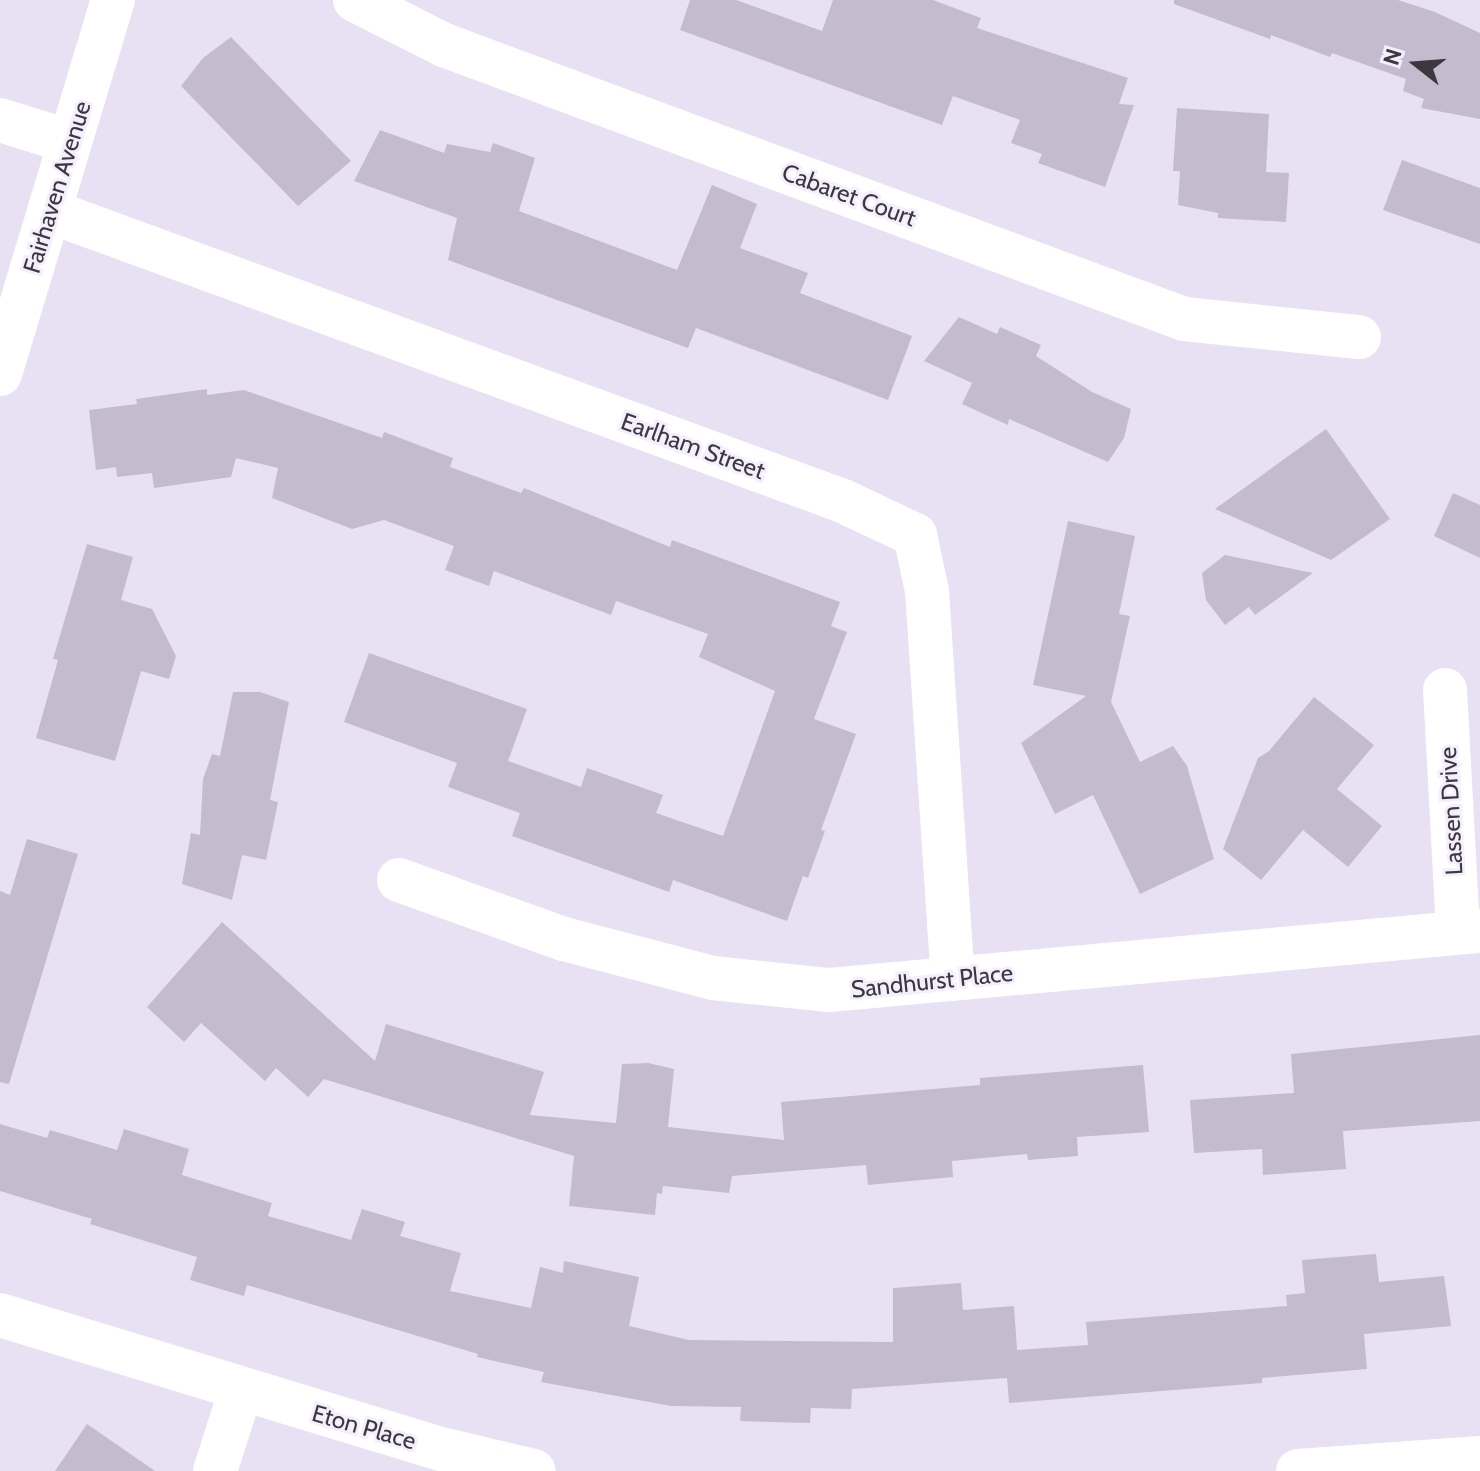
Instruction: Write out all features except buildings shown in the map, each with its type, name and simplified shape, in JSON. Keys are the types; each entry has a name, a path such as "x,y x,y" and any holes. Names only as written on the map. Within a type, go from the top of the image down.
{"street":[{"name":"Fairhaven Avenue","path":"0,374 113,0"},
{"name":"Cabaret Court","path":"355,0 444,45 1184,319 1359,337"},
{"path":"0,120 70,142"},
{"name":"Earlham Street","path":"49,211 843,501 915,535 927,591 953,978"},
{"name":"Lassen Drive","path":"1445,690 1469,931"},
{"name":"Sandhurst Place","path":"399,880 564,939 713,978 829,990 1469,931"},
{"name":"Eton Place","path":"0,1315 445,1450 534,1471"},
{"path":"215,1471 241,1390"},
{"path":"1298,1471 1480,1458"}]}
